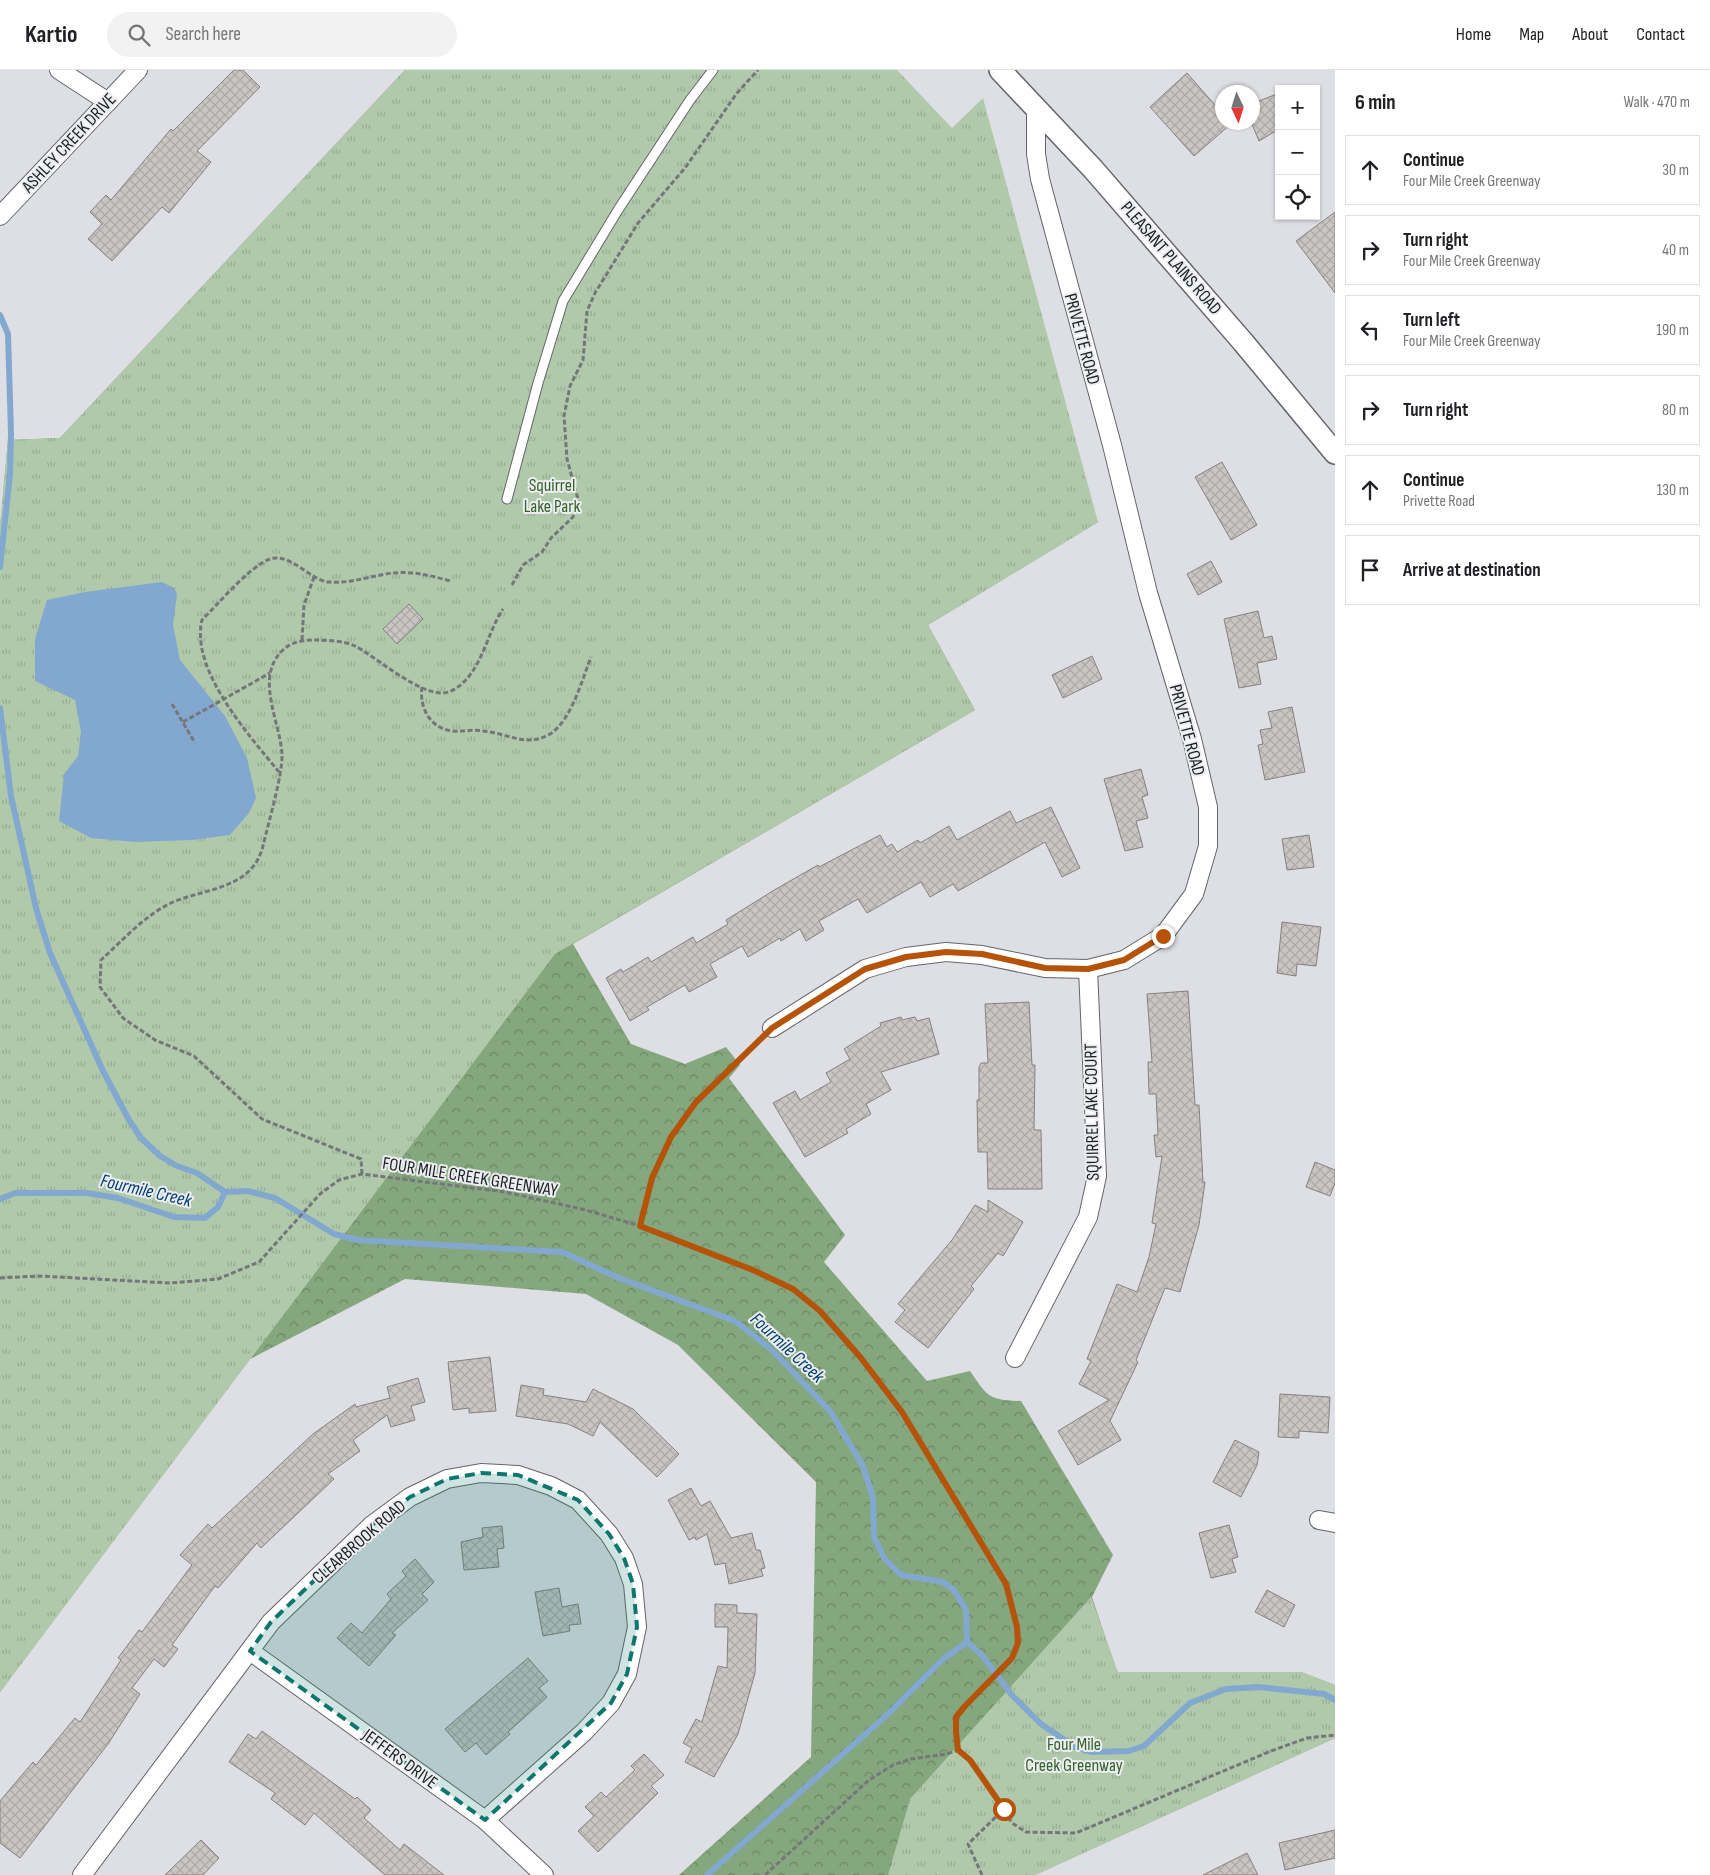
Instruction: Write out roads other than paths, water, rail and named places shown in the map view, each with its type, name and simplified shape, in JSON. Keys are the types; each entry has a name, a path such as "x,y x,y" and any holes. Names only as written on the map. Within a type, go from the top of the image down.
{"street":[{"path":"59,70 108,102"},
{"name":"ASHLEY CREEK DRIVE","path":"0,216 138,70"},
{"name":"PLEASANT PLAINS ROAD","path":"1000,70 1093,169 1243,342 1335,452"},
{"name":"PRIVETTE ROAD","path":"772,1028 865,969 906,957 955,953 982,954 1045,968 1088,969 1124,960 1163,936 1194,894 1208,846 1208,807 1192,739 1148,593 1112,445 1040,179 1036,154 1036,109"},
{"name":"SQUIRREL LAKE COURT","path":"1015,1358 1088,1217 1097,1176 1088,969"},
{"name":"CLEARBROOK ROAD","path":"82,1875 271,1622 372,1525 410,1497 448,1479 481,1473 518,1475 551,1486 578,1500 609,1534 624,1558 633,1584 637,1627 627,1674 611,1703 584,1732 484,1820"},
{"name":"JEFFERS DRIVE","path":"250,1651 484,1820 544,1875"}],"lane":[{"path":"508,498 538,383 563,301 618,210 690,100 713,70"}],"water":[{"path":"162,582 174,588 177,594 173,625 180,660 225,716 247,758 256,798 249,813 230,835 192,840 135,842 91,838 59,821 64,774 78,756 81,732 75,700 35,681 35,639 47,600 85,592"}],"waterway":[{"path":"0,315 8,334 11,433 10,474 0,567"},
{"path":"0,708 11,796 36,908 50,953 103,1071 129,1120 141,1138 160,1156 177,1166 197,1173 225,1192"},
{"name":"Fourmile Creek","path":"225,1192 248,1191 275,1198 334,1234 358,1240 562,1252 619,1278 735,1321 772,1350 830,1411 863,1466 873,1498 874,1537 884,1558 901,1575 943,1582 954,1590 966,1610 967,1642 982,1655 1011,1694 1041,1724 1075,1747 1091,1752 1129,1751 1144,1746 1190,1703 1226,1689 1258,1687 1324,1694 1335,1700"},
{"name":"Fourmile Creek","path":"0,1199 15,1193 87,1193 118,1198 174,1217 205,1218 218,1207 225,1192"},
{"path":"707,1875 889,1713 942,1660 967,1642"}],"park label":[{"name":"Squirrel Lake Park","path":"552,495"},
{"name":"Four Mile Creek Greenway","path":"1074,1754"}]}
